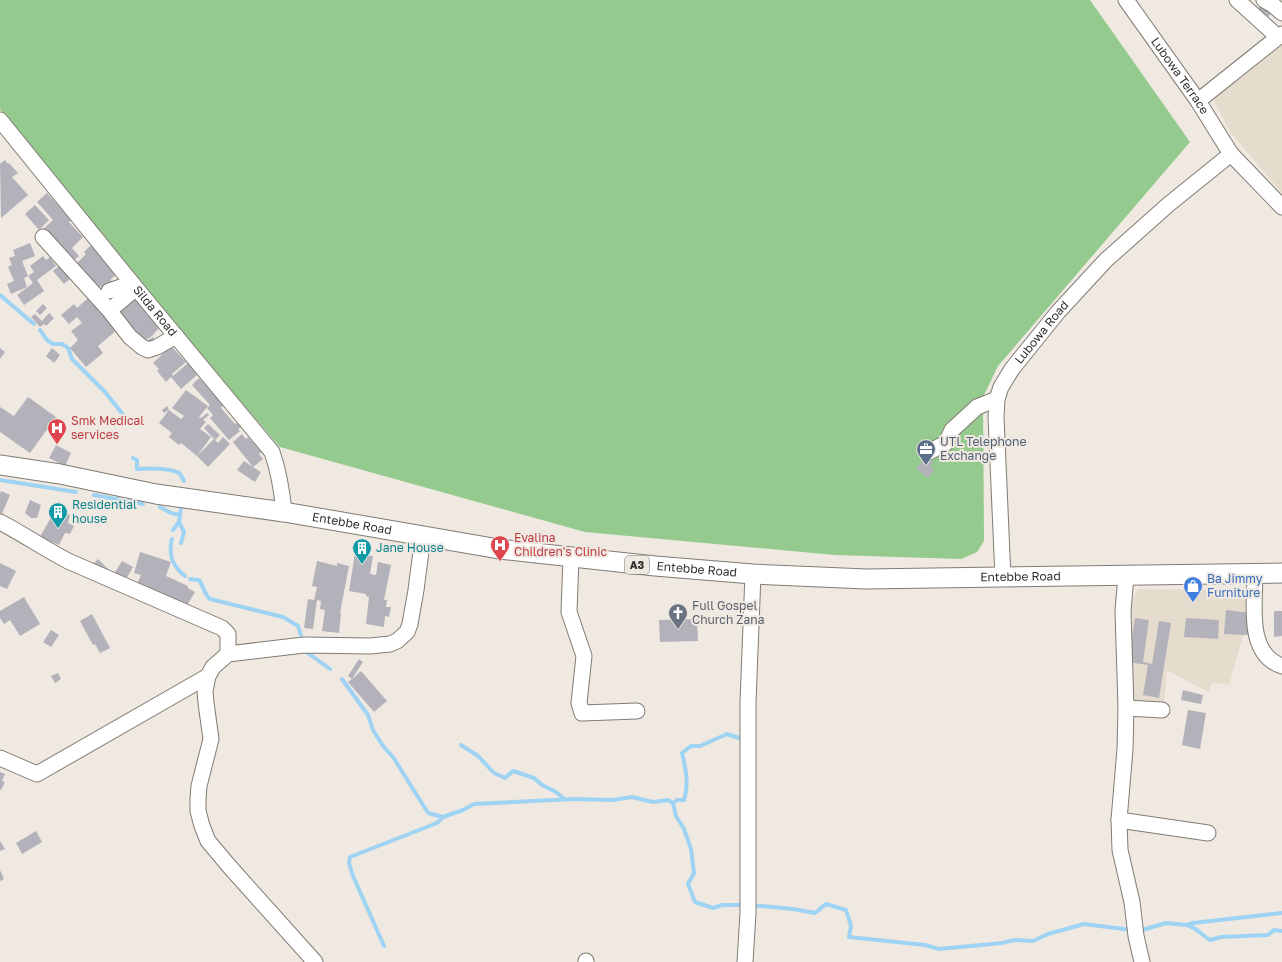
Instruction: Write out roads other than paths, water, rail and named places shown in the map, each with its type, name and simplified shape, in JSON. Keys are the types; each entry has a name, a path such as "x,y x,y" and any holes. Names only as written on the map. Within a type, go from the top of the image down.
{"main road":[{"name":"Entebbe Road","path":"0,465 60,474 156,494 284,512 499,548 571,558 655,566 753,574 866,579 1282,573"}],"street":[{"name":"Lubowa Terrace","path":"1126,0 1198,101 1231,154 1282,207"},
{"path":"1198,101 1280,36 1237,0"},
{"path":"1264,0 1274,5 1282,13"},
{"name":"Silda Road","path":"0,120 272,452 281,482 284,512"},
{"name":"Lubowa Road","path":"1004,578 996,417 997,399 1000,387 1012,369 1058,312 1106,260 1169,204 1231,154"},
{"path":"43,237 109,310 130,337 142,347 148,350 157,347 176,336"},
{"path":"109,291 134,285"},
{"path":"116,305 134,285"},
{"path":"929,452 946,443 952,430 977,407 997,399"},
{"path":"0,522 68,561 222,628 228,634 228,654"},
{"path":"315,962 208,841 202,826 198,811 199,793 211,739 205,691 208,676 213,667 228,654 304,645 370,646 390,644 397,641 407,632 410,624 423,536"},
{"path":"571,558 569,612 584,656 579,703 582,713 637,711"},
{"path":"745,962 748,908 748,702 753,574"},
{"path":"1255,574 1255,627 1257,639 1267,657 1282,666"},
{"path":"1126,576 1123,611 1126,708 1125,749 1118,820 1120,850 1132,902 1135,930 1142,962"},
{"path":"0,758 37,774 208,676"},
{"path":"1126,708 1162,710"},
{"path":"1118,820 1208,833"}],"waterway":[{"path":"0,295 34,324"},
{"path":"40,330 47,340 53,344 62,344 68,348 72,359 105,392 125,417"},
{"path":"133,458 137,460 137,469 147,468 175,471 179,473 184,481"},
{"path":"0,480 76,492"},
{"path":"94,495 143,504"},
{"path":"160,507 171,513 180,515"},
{"path":"181,508 179,522 184,532 181,543"},
{"path":"173,530 179,522"},
{"path":"172,539 172,560 177,569 185,576"},
{"path":"190,579 199,580 206,595 210,599 283,617 298,626 301,635"},
{"path":"305,651 330,669"},
{"path":"342,679 368,715 373,730 383,746 393,757 428,813 443,817"},
{"path":"673,803 677,800 684,800 686,794 685,765 682,753 691,746 700,746 727,734 742,739"},
{"path":"461,745 478,756 494,773 505,778 513,771 534,778 564,799"},
{"path":"384,946 353,876 349,863 350,857 437,823 443,817 463,810 474,804 574,799 613,800 632,797 653,802 668,800 673,803 676,816 684,829 691,849 694,873 688,884 695,902 713,908 722,905 744,905"},
{"path":"751,905 793,909 815,913 826,904 846,910 851,926 849,937 925,945 939,949 1002,943 1014,940 1033,941 1048,934 1084,924 1132,930"},
{"path":"1139,931 1166,923 1187,925 1193,923 1282,913"},
{"path":"1187,925 1191,926 1210,940 1221,937 1268,935 1274,930 1282,931"}],"place":[{"name":"Smk Medical services","path":"57,445"},
{"name":"UTL Telephone Exchange","path":"926,466"},
{"name":"Residential house","path":"58,529"},
{"name":"Evalina Children's Clinic","path":"500,562"},
{"name":"Jane House","path":"362,565"},
{"name":"Ba Jimmy Furniture","path":"1193,603"},
{"name":"Full Gospel Church Zana","path":"678,630"}]}
